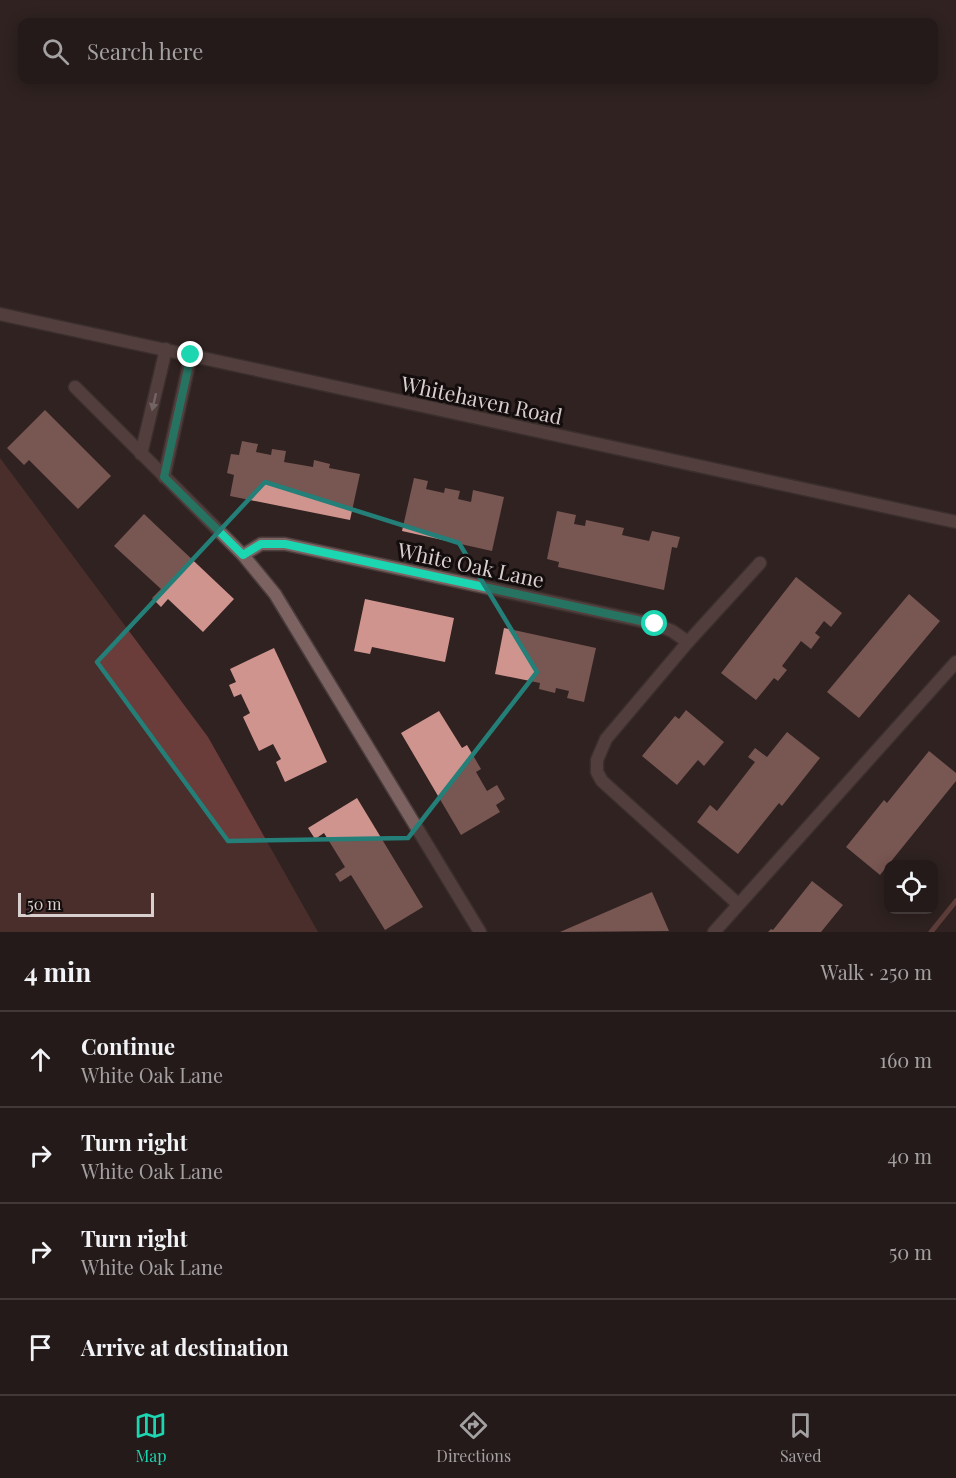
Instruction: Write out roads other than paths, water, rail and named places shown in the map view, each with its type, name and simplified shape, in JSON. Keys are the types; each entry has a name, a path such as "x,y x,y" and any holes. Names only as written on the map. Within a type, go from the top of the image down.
{"street":[{"name":"Whitehaven Road","path":"0,314 956,522"},
{"path":"141,454 166,349"},
{"path":"164,477 191,355"},
{"path":"75,387 243,555 275,594 480,932"},
{"name":"White Oak Lane","path":"243,555 261,544 285,544 655,624 672,631 688,642"},
{"path":"738,904 603,781 596,767 598,753 606,739 759,563"},
{"path":"714,932 956,663"}],"waterway":[{"path":"931,932 956,901"}]}
